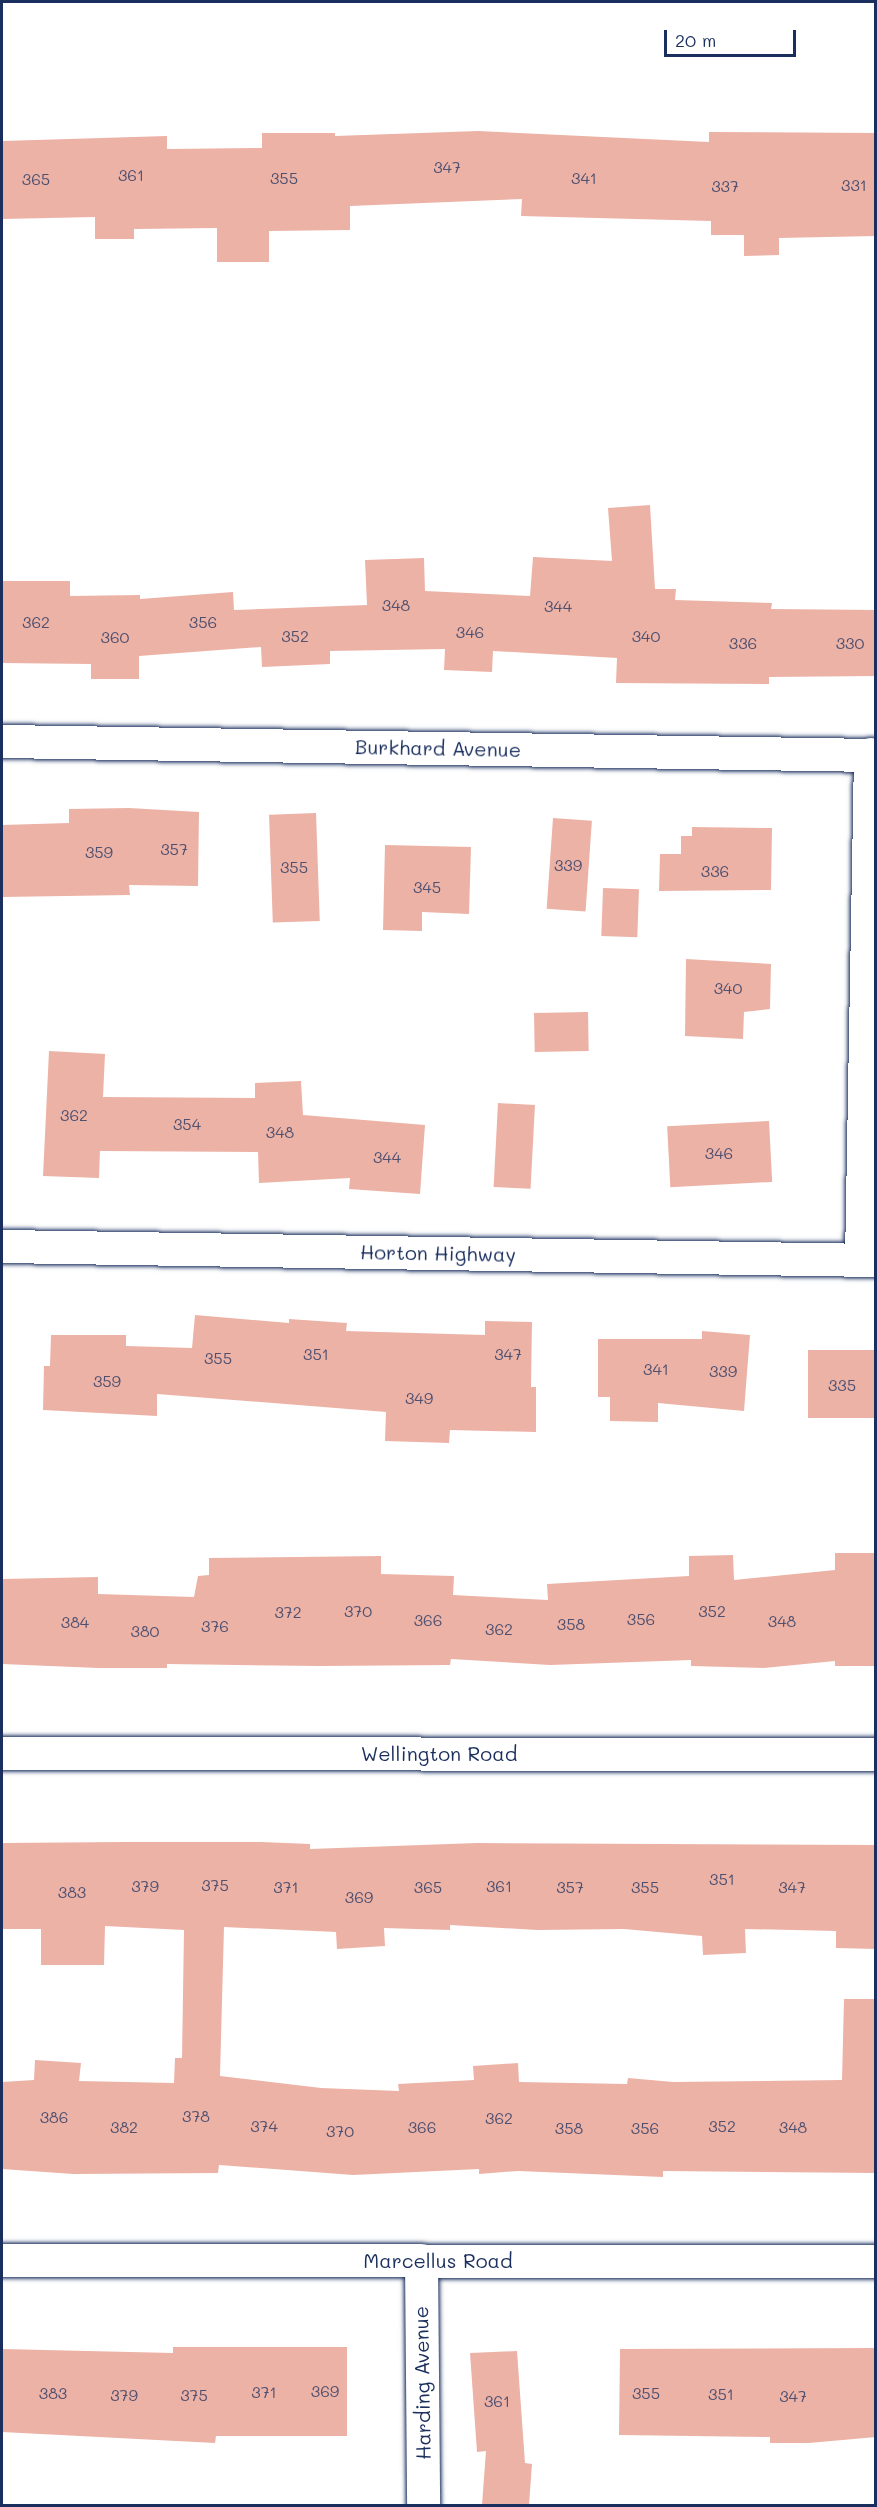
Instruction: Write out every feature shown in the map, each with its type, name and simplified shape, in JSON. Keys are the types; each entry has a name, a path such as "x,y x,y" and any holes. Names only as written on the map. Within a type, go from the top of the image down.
{"street":[{"name":"Burkhard Avenue","path":"2,741 873,754"},
{"path":"868,1260 873,754"},
{"name":"Horton Highway","path":"2,1246 868,1260"},
{"name":"Wellington Road","path":"2,1753 876,1754"},
{"name":"Marcellus Road","path":"2,2260 876,2261"},
{"name":"Harding Avenue","path":"421,2260 423,2505"}],"building":[{"path":"478,131 709,142 709,132 876,133 876,236 779,238 779,255 744,256 744,235 711,235 711,221 521,216 522,199 350,206 350,230 269,231 269,262 217,262 217,228 134,229 134,239 95,239 95,217 2,219 2,141 167,136 167,149 262,148 262,133 335,133 335,136"},
{"path":"650,505 655,589 676,589 675,600 772,603 771,609 876,610 876,676 769,677 769,684 616,683 617,658 493,651 492,672 444,670 445,649 330,651 330,664 262,667 261,647 139,656 139,679 91,679 91,664 2,663 2,581 70,581 70,596 140,595 140,599 233,592 234,610 367,605 365,560 424,558 425,591 530,596 533,557 612,561 608,508"},
{"path":"129,808 199,812 198,886 129,885 130,895 2,897 2,825 69,823 69,809"},
{"path":"316,813 320,921 273,923 269,815"},
{"path":"553,818 592,821 586,911 547,909"},
{"path":"692,827 772,828 771,890 659,891 660,854 681,854 681,836 692,836"},
{"path":"385,845 471,847 469,914 422,912 422,931 383,930"},
{"path":"603,888 639,889 637,937 601,936"},
{"path":"686,959 771,964 770,1009 744,1012 743,1039 685,1036"},
{"path":"588,1012 589,1051 535,1052 534,1013"},
{"path":"49,1051 105,1054 103,1097 255,1098 255,1083 301,1081 303,1115 425,1125 420,1194 349,1189 350,1178 259,1183 258,1152 100,1151 99,1178 43,1176"},
{"path":"498,1103 535,1105 531,1189 494,1187"},
{"path":"769,1121 772,1182 670,1187 667,1126"},
{"path":"195,1315 289,1323 289,1319 347,1323 346,1331 485,1335 485,1321 532,1322 531,1387 536,1387 536,1432 450,1430 449,1443 385,1441 386,1412 157,1394 157,1416 43,1410 44,1366 50,1366 51,1335 126,1335 126,1346 192,1348"},
{"path":"702,1331 750,1335 744,1411 658,1403 658,1422 610,1421 610,1397 598,1397 598,1339 702,1339"},
{"path":"808,1350 876,1350 876,1418 808,1418"},
{"path":"835,1553 876,1553 876,1666 835,1666 835,1661 764,1668 691,1666 691,1660 550,1665 451,1659 450,1665 167,1664 167,1668 98,1668 2,1664 2,1579 98,1577 98,1594 194,1597 198,1576 209,1575 209,1558 381,1556 381,1574 454,1576 453,1595 548,1600 547,1584 689,1576 689,1556 733,1555 734,1580 835,1570"},
{"path":"261,1842 310,1844 310,1849 477,1843 876,1845 876,1949 836,1948 836,1931 745,1929 746,1953 703,1955 702,1936 624,1929 537,1930 450,1925 450,1930 384,1928 385,1946 337,1949 336,1932 224,1927 220,2076 321,2088 399,2091 398,2084 474,2080 473,2066 518,2063 519,2082 627,2084 628,2078 673,2082 842,2080 844,1999 876,1999 876,2173 663,2171 663,2177 518,2171 479,2174 479,2169 353,2175 219,2165 218,2173 73,2174 2,2169 2,2082 34,2080 35,2060 81,2063 79,2081 174,2083 175,2058 182,2058 184,1930 105,1926 104,1965 41,1965 41,1929 2,1929 2,1843"},
{"path":"173,2347 347,2347 347,2436 216,2436 215,2443 2,2432 2,2349 173,2353"},
{"path":"876,2348 876,2437 809,2443 770,2443 770,2437 619,2435 620,2349"},
{"path":"517,2351 525,2463 532,2464 529,2505 482,2505 486,2451 477,2452 470,2353"}]}
